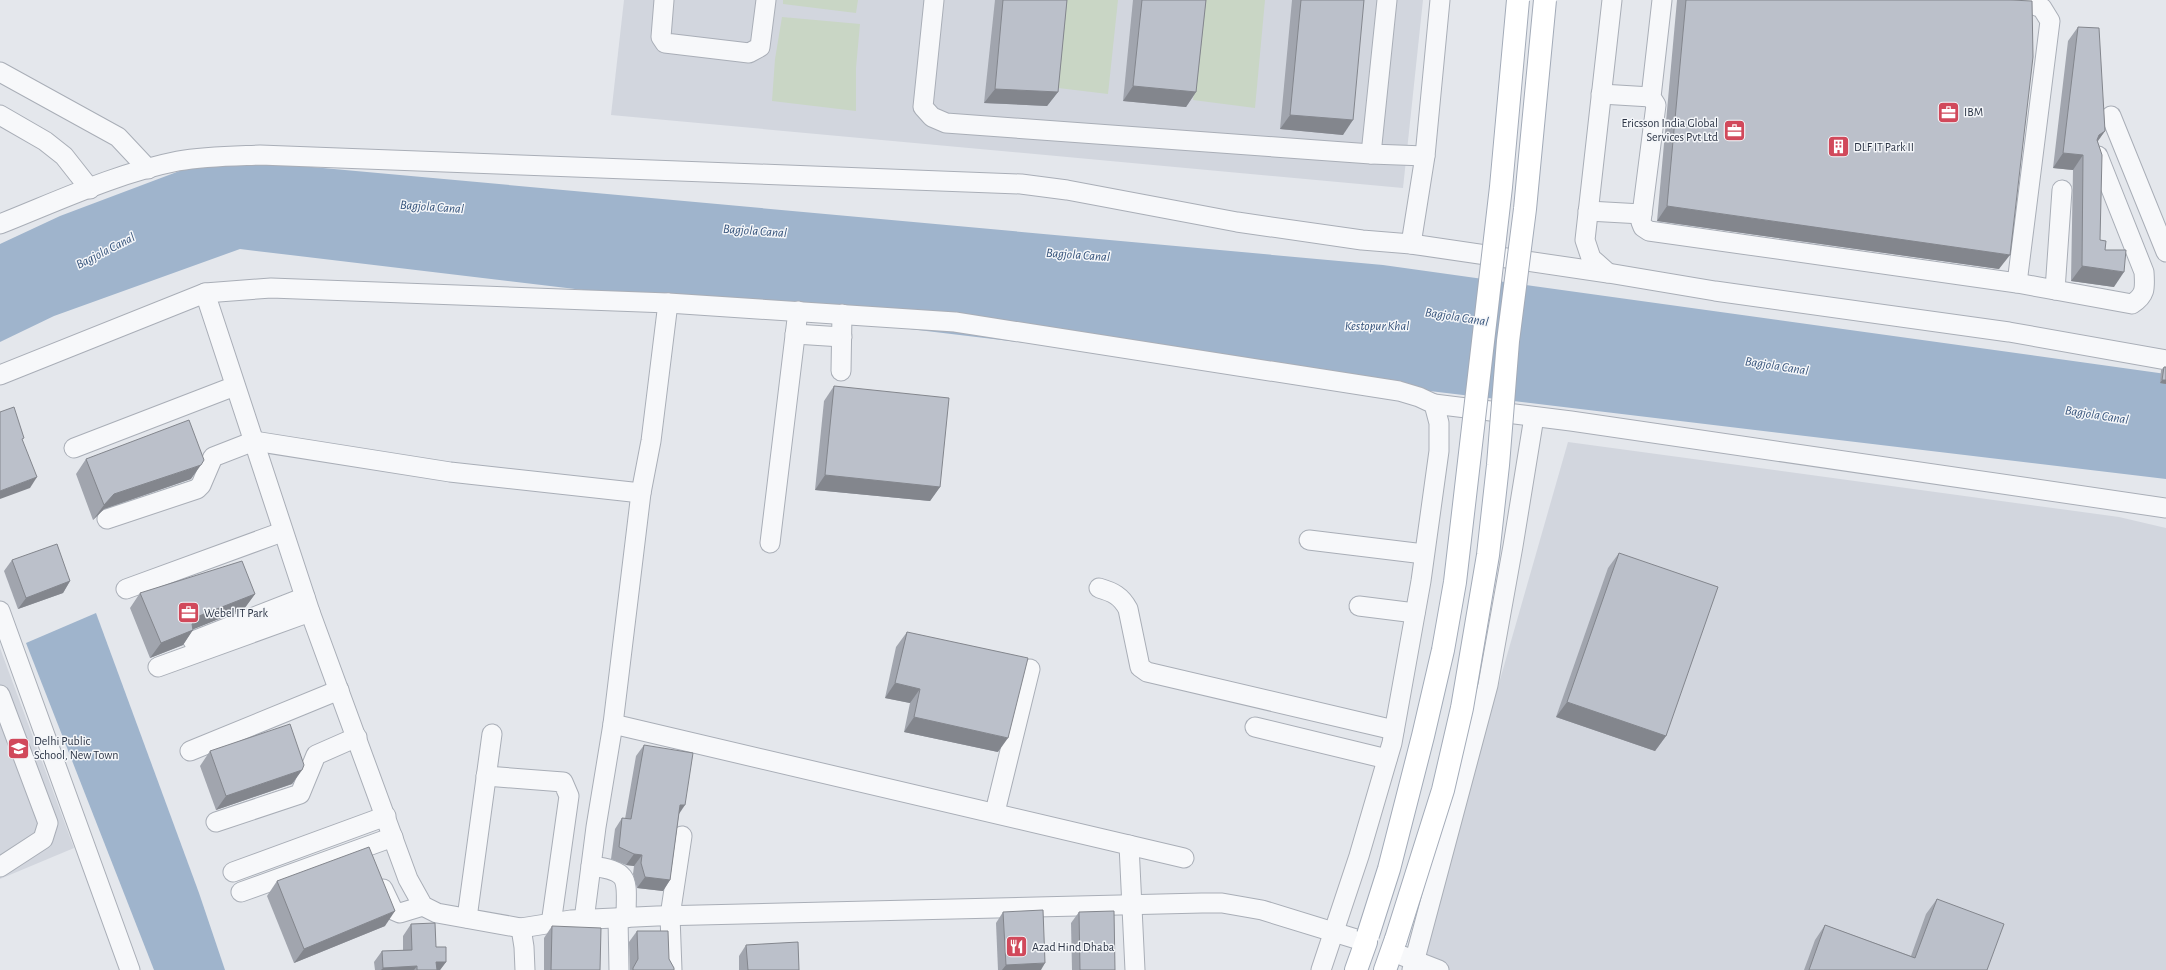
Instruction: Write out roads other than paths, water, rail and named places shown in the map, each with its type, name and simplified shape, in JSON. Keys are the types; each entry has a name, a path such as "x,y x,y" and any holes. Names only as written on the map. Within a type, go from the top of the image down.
{"main road":[{"path":"1356,970 1390,869 1443,650 1455,582 1501,179 1518,0"},
{"path":"1391,953 1444,782 1462,708 1488,555 1498,466 1508,341 1525,209 1545,0"}],"street":[{"path":"664,0 661,37 665,43 749,53 760,47 766,0"},
{"path":"921,0 913,104 921,121 929,128 940,131 972,133"},
{"path":"934,0 922,108 932,117 946,123 1370,154 1425,156"},
{"path":"1370,154 1387,0"},
{"path":"1411,244 1425,156 1440,0"},
{"path":"1608,273 1591,258 1585,240 1612,0"},
{"path":"1662,0 1651,97 1656,105 1641,222 1643,227 1649,231 2017,283 2132,304 2141,298 2145,287 2144,272 2098,156"},
{"path":"1996,0 2028,3 2042,8 2050,21 2017,283"},
{"path":"0,72 118,137 148,170"},
{"path":"1601,94 1651,97"},
{"path":"0,115 45,141 64,156 90,189"},
{"path":"2111,116 2166,252"},
{"path":"0,224 90,189 148,170 178,161 216,156 260,155 1021,184 1067,190 1237,222 1362,240 1411,244 1608,273 1714,291 2009,332 2166,360"},
{"path":"2055,290 2062,190"},
{"path":"1588,211 1642,214"},
{"path":"0,374 205,293 271,288 668,303 955,322 1398,391 1419,397 1434,404 1571,421 2166,508"},
{"path":"205,293 282,532 339,690 358,737 408,879 423,906 437,912 521,928 584,920 670,916 1202,903 1240,906 1284,916 1335,932 1367,938"},
{"path":"584,920 613,724 641,493 651,441 668,303"},
{"path":"770,543 798,312"},
{"path":"841,371 842,314"},
{"path":"795,334 842,337"},
{"path":"74,448 235,386"},
{"path":"1321,970 1335,932 1387,759 1394,730 1415,613 1438,451 1439,423 1434,404"},
{"path":"1413,966 1488,685 1515,539 1534,417"},
{"path":"108,520 197,489 201,485 213,457 254,442 450,472 641,493"},
{"path":"126,589 282,532"},
{"path":"1309,540 1424,554"},
{"path":"1099,588 1114,592 1124,601 1128,609 1140,667 1147,672 1394,730"},
{"path":"157,661 308,604"},
{"path":"1359,606 1415,613"},
{"path":"0,612 130,970"},
{"path":"994,812 1030,669"},
{"path":"190,751 339,690"},
{"path":"0,695 48,823 43,839 0,867"},
{"path":"613,724 994,812 1184,858"},
{"path":"1255,726 1387,759"},
{"path":"466,918 492,734"},
{"path":"216,822 300,794 316,755 358,737"},
{"path":"486,776 563,782 566,787 569,796 551,924"},
{"path":"234,872 386,816"},
{"path":"672,970 670,916 682,836"},
{"path":"241,892 371,861 393,837"},
{"path":"1129,845 1135,970"},
{"path":"371,861 393,910 400,913 423,906"},
{"path":"591,866 617,871 626,883 606,970"},
{"path":"617,918 619,970"},
{"path":"521,928 525,970"},
{"path":"1391,953 1413,966 1438,970"}],"water":[{"name":"Kestopur Khal","path":"214,158 1383,265 2166,374 2166,479 240,249 54,316 0,342 0,244 60,216"},
{"path":"96,613 199,893 225,970 154,970 26,643"}],"place":[{"name":"IBM","path":"1948,112"},
{"name":"Ericsson India Global Services Pvt Ltd","path":"1734,130"},
{"name":"DLF IT Park II","path":"1839,147"},
{"name":"Webel IT Park","path":"189,613"},
{"name":"Delhi Public School, New Town","path":"19,748"},
{"name":"Azad Hind Dhaba","path":"1016,947"}],"water label":[{"name":"Bagjola Canal","path":"432,206"},
{"name":"Bagjola Canal","path":"755,230"},
{"name":"Bagjola Canal","path":"105,250"},
{"name":"Bagjola Canal","path":"1078,254"},
{"name":"Bagjola Canal","path":"1457,316"},
{"name":"Bagjola Canal","path":"1777,365"},
{"name":"Bagjola Canal","path":"2097,414"}]}
